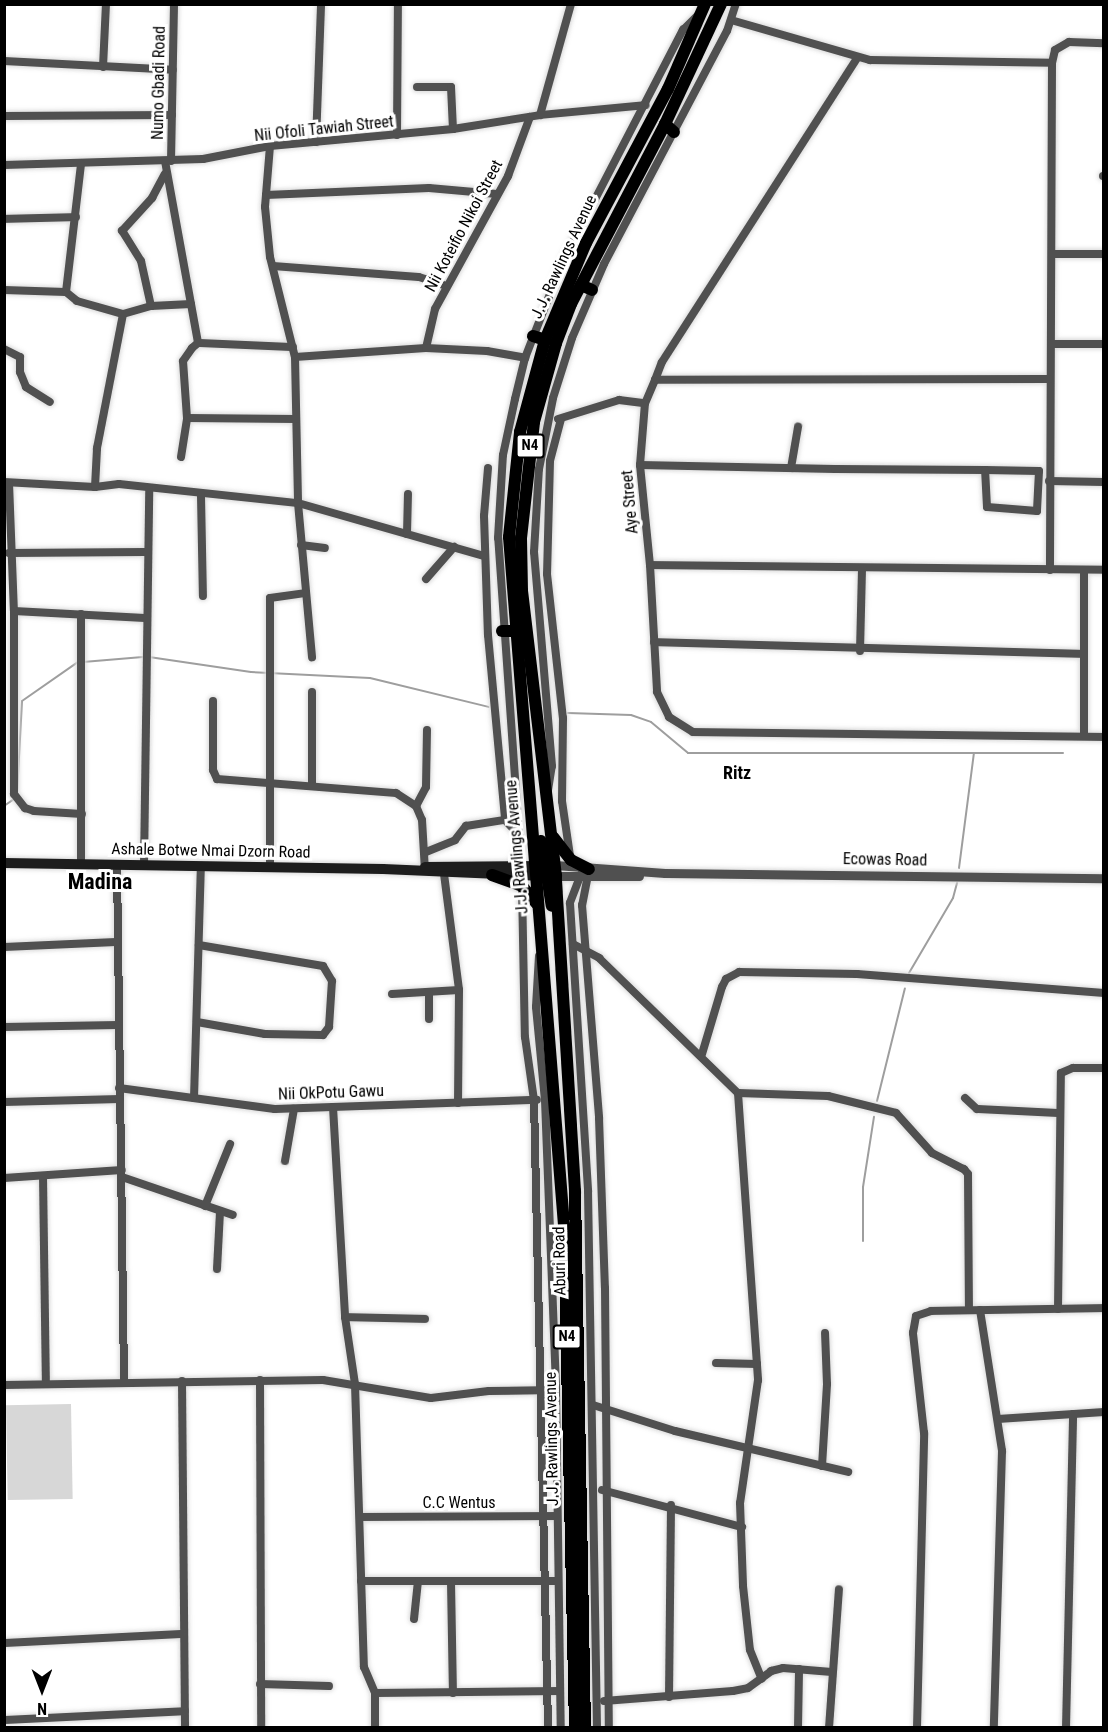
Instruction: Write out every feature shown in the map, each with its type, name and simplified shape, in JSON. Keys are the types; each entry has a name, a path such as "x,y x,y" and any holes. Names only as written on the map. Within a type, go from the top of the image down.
{"highway":[{"name":"J.J. Rawlings Avenue","path":"546,794 522,591 538,407 556,343 669,128 721,4"},
{"name":"J.J. Rawlings Avenue","path":"574,1728 571,1562 557,1225 539,909 546,871 530,809 508,631 509,537 515,461 539,338 586,243 663,98 704,8"},
{"name":"Aburi Road","path":"546,794 551,832 546,871 558,917 576,1104 589,1537 585,1728"},
{"path":"551,832 571,860 589,873"},
{"path":"492,875 522,886 539,909"},
{"path":"557,1563 571,1562"}],"main road":[{"name":"Ashale Botwe Nmai Dzorn Road","path":"4,862 422,871"},
{"path":"422,871 509,869 546,871"},
{"path":"422,871 492,875 546,871"}],"street":[{"path":"103,66 105,4"},
{"name":"Numo Gbadi Road","path":"174,4 172,115 165,174 181,236 198,343"},
{"path":"316,141 321,4"},
{"path":"397,135 398,4"},
{"path":"540,115 571,4"},
{"path":"669,128 731,20 736,4"},
{"path":"509,869 519,850 519,835 508,631 498,538 503,454 525,358 539,338 562,263 683,30 704,8"},
{"path":"731,20 857,58 1052,63"},
{"path":"1050,570 1052,63 1055,50 1070,42 1104,43"},
{"name":"Aye Street","path":"857,58 662,362 645,403 640,465 650,565 657,692 669,717 693,732 1104,737"},
{"path":"4,62 173,70"},
{"path":"417,87 451,87 453,129"},
{"name":"Nii Ofoli Tawiah Street","path":"4,165 168,161 270,146 453,129 540,115 646,105"},
{"path":"4,116 172,115"},
{"name":"Nii Koteifio Nikoi Street","path":"426,348 435,309 519,153 530,117"},
{"path":"270,146 266,195 273,266 295,357 298,503 312,657"},
{"path":"66,292 81,164"},
{"path":"152,306 141,261 122,231 152,198 165,174"},
{"path":"266,195 429,188 497,194"},
{"path":"4,219 76,217"},
{"path":"1052,254 1104,254"},
{"path":"273,266 420,277 447,286"},
{"path":"530,502 548,418 587,287"},
{"path":"4,290 66,292 77,301 123,314 152,306 191,304"},
{"path":"95,487 97,448 123,314"},
{"path":"181,458 187,418 183,361 198,343 293,347"},
{"path":"1052,344 1104,344"},
{"path":"295,357 426,348 487,351 525,358"},
{"path":"4,349 20,357 20,372 26,387 50,402"},
{"path":"655,380 1049,379"},
{"path":"548,418 561,419 619,400 645,403"},
{"path":"187,418 296,419"},
{"path":"561,419 550,461 547,573 563,718 562,801 571,860"},
{"path":"791,468 798,427"},
{"path":"640,465 791,468 985,470 1039,471 1037,511 987,507 985,470"},
{"path":"488,468 484,556 488,635 505,820 519,835"},
{"path":"1049,481 1104,482"},
{"path":"82,814 34,811 18,802 14,794 14,611 9,553 7,483 95,487 119,484 201,496 298,503 484,556"},
{"path":"144,866 145,552 149,490"},
{"path":"407,534 408,494"},
{"path":"201,496 203,596"},
{"path":"301,545 325,548"},
{"path":"426,579 454,547"},
{"path":"9,553 145,552"},
{"path":"650,565 1104,570"},
{"path":"860,651 862,569"},
{"path":"1084,570 1084,735"},
{"path":"270,867 270,598 305,593"},
{"path":"14,611 145,618"},
{"path":"81,614 81,864"},
{"path":"654,642 860,651 1083,654"},
{"path":"312,692 312,784"},
{"path":"213,701 215,776 221,781 312,784 396,794 416,806"},
{"path":"422,871 426,852 416,806 426,787 427,730"},
{"path":"426,852 455,840 466,826 505,820"},
{"path":"117,866 116,942 124,1382"},
{"path":"194,1098 201,866"},
{"name":"Ecowas Road","path":"546,871 1104,878"},
{"path":"589,873 570,903 576,1104 593,1405 594,1489 589,1537 597,1728"},
{"path":"589,873 582,905 588,951 605,1300 604,1409 609,1448 605,1490 609,1728"},
{"path":"444,874 459,990 458,1103"},
{"path":"522,886 524,1018 534,1100 543,1390 548,1728"},
{"path":"4,947 116,942"},
{"path":"573,944 588,951 702,1054 738,1093 757,1364 757,1399 746,1449 740,1503 750,1650 762,1679"},
{"path":"197,1022 265,1034 323,1035 329,1027 332,981 322,966 199,945"},
{"path":"542,948 536,972 536,999 557,1225 557,1563 561,1728"},
{"path":"702,1054 722,987 726,979 739,972 857,974 1104,993"},
{"path":"392,994 459,990"},
{"path":"429,992 429,1018"},
{"path":"4,1027 118,1025"},
{"path":"1058,1309 1061,1073 1073,1068 1104,1068"},
{"name":"Nii OkPotu Gawu","path":"119,1088 294,1109 545,1100"},
{"path":"738,1093 828,1096 896,1113 932,1153 964,1169 968,1174 969,1310"},
{"path":"965,1098 977,1109 1059,1113"},
{"path":"4,1102 120,1099"},
{"path":"333,1107 345,1317 355,1384 364,1667 375,1693 375,1728"},
{"path":"285,1161 294,1109"},
{"path":"205,1206 230,1144"},
{"path":"4,1178 122,1174 233,1215"},
{"path":"43,1176 46,1384"},
{"path":"217,1269 220,1211"},
{"path":"917,1728 924,1433 913,1323 924,1312 1104,1308"},
{"path":"980,1310 1002,1451 994,1728"},
{"path":"345,1317 425,1320"},
{"path":"822,1466 828,1384 825,1333"},
{"path":"716,1363 757,1364"},
{"path":"4,1385 260,1380 355,1384 412,1398 556,1390"},
{"path":"260,1380 261,1728"},
{"path":"182,1381 185,1728"},
{"path":"593,1405 746,1449 848,1472"},
{"path":"998,1419 1104,1412"},
{"path":"1066,1728 1073,1414"},
{"path":"594,1489 671,1505 742,1527"},
{"path":"669,1697 671,1505"},
{"name":"C.C Wentus","path":"361,1517 557,1516"},
{"path":"361,1581 558,1581"},
{"path":"414,1620 418,1582"},
{"path":"451,1582 453,1693"},
{"path":"829,1728 839,1589"},
{"path":"4,1643 183,1634"},
{"path":"597,1702 733,1691 762,1679 771,1671 799,1669 832,1672"},
{"path":"798,1728 799,1669"},
{"path":"260,1684 329,1686"},
{"path":"375,1693 560,1691"},
{"path":"4,1720 185,1711"}],"shaded area":[{"path":"71,1404 73,1499 8,1500 6,1405"}],"waterway":[{"path":"83,662 143,657"},
{"path":"149,657 251,672 370,678 489,707"},
{"path":"17,794 22,701 78,662"},
{"path":"568,713 631,715 651,722 688,753 1063,753"},
{"path":"959,868 974,753"},
{"path":"4,806 14,799"},
{"path":"909,973 953,898 957,883"},
{"path":"877,1101 905,988"},
{"path":"863,1241 863,1187 874,1117"}],"district":[{"name":"Ritz","path":"737,773"},
{"name":"Madina","path":"100,882"}]}
